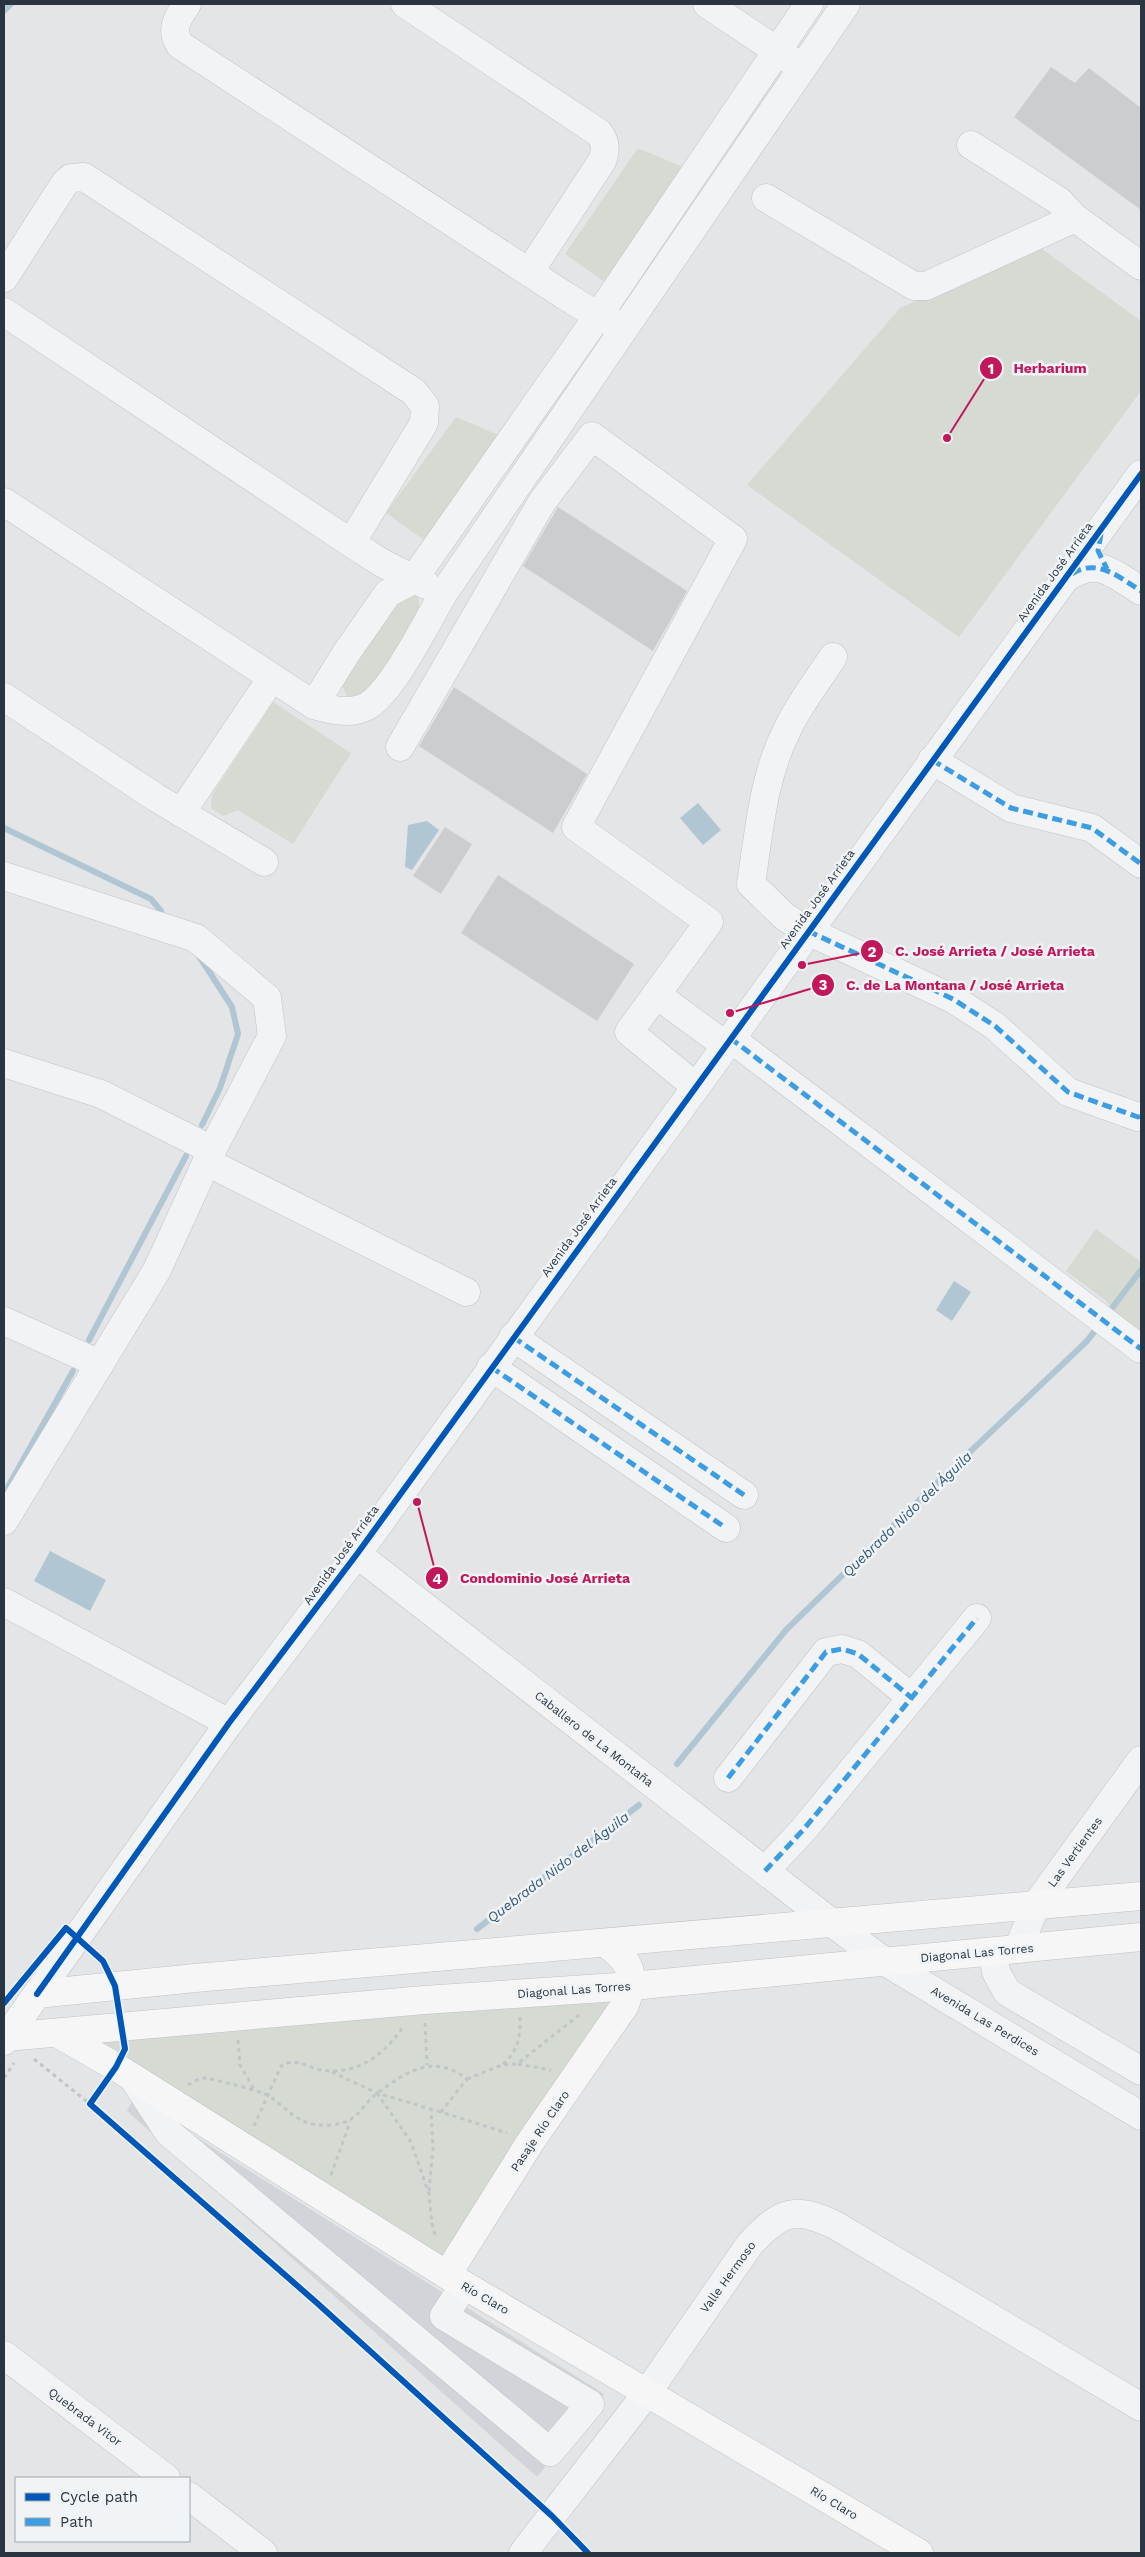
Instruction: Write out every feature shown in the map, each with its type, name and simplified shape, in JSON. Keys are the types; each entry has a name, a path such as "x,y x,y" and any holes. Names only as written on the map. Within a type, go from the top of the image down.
{"main road":[{"path":"37,1994 1141,1896"},
{"name":"Diagonal Las Torres","path":"9,2045 57,2033 424,2000 632,1986 1141,1937"},
{"path":"605,1943 624,1959 630,1971 632,1986"},
{"name":"Pasaje Río Claro","path":"455,2280 532,2141 625,2005 632,1986"},
{"name":"Avenida José Arrieta","path":"9,2045 37,1994"},
{"name":"Río Claro","path":"57,2033 133,2078 455,2280 919,2553"}],"street":[{"path":"187,4 176,23 176,39 180,45 598,316 624,327"},
{"path":"405,4 599,133 604,140 602,161 530,271"},
{"path":"707,4 801,67"},
{"path":"314,705 345,655 388,593 413,580 598,316 808,4"},
{"path":"4,502 270,678 314,705 348,712 366,707 386,691 445,591 801,67 846,4"},
{"path":"970,145 1059,201 1075,218 1141,266"},
{"path":"4,278 65,183 77,176 84,177 414,392 425,406 424,423 350,544"},
{"path":"766,198 914,286 926,286 1075,218"},
{"path":"4,312 350,544 413,580 445,591"},
{"path":"400,747 542,502 592,436 734,538 576,827 708,922 658,995 629,1032 695,1086"},
{"name":"Avenida José Arrieta","path":"37,1994 229,1723 357,1554 1141,474"},
{"path":"1106,522 1098,551 1107,569"},
{"path":"1064,579 1086,567 1107,569 1141,591"},
{"path":"833,657 788,728 771,771 761,812 751,884 785,917 808,931 954,999 995,1026 1068,1092 1138,1117 1141,1116"},
{"path":"181,812 270,678"},
{"path":"4,697 181,812 264,862"},
{"path":"932,760 1011,808 1092,828 1141,864"},
{"path":"4,876 196,938 267,998 272,1036 210,1156 157,1270 4,1521"},
{"path":"658,995 728,1041 1141,1349"},
{"path":"4,1063 101,1094 210,1156 466,1292"},
{"path":"4,1321 100,1364"},
{"path":"513,1337 744,1495"},
{"path":"491,1367 726,1528"},
{"name":"Caballero de La Montaña","path":"357,1554 832,1923"},
{"path":"4,1602 229,1723"},
{"path":"764,1871 804,1829 977,1618"},
{"path":"728,1778 826,1652 842,1649 858,1654 912,1698"},
{"name":"Las Vertientes","path":"1005,1950 1141,1760"},
{"name":"Avenida Las Perdices","path":"832,1923 884,1961 1141,2116"},
{"path":"1005,1950 996,1972 1007,1992 1141,2071"},
{"path":"133,2078 169,2133 550,2452 590,2404 444,2316 455,2280"},
{"name":"Valle Hermoso","path":"523,2553 647,2392 750,2244 767,2226 784,2216 800,2213 815,2215 835,2225 1141,2407"},
{"name":"Quebrada Vitor","path":"4,2355 165,2477"},
{"path":"190,2497 263,2553"}],"path":[{"path":"441,2112 467,2079 502,2064 511,2058 519,2039 518,1993"},
{"path":"424,2000 427,2065"},
{"path":"329,2071 360,2066 388,2048 424,2000"},
{"path":"517,2064 584,2011"},
{"path":"241,2016 238,2056 245,2075 255,2090"},
{"path":"4,2078 9,2045"},
{"path":"30,2056 97,2111"},
{"path":"244,2149 277,2072 288,2062 329,2071 378,2093 532,2141"},
{"path":"502,2064 548,2068 574,2081"},
{"path":"322,2198 350,2122 378,2093 427,2065 447,2067 467,2079"},
{"path":"164,2098 203,2078 255,2090 267,2095 291,2116 306,2122 330,2125 350,2122"},
{"path":"378,2093 411,2142 429,2194"},
{"path":"90,2104 95,2097"},
{"path":"431,2109 433,2149 429,2194 432,2224 437,2241"}],"shaded area":[{"path":"638,148 685,168 606,283 565,254"},
{"path":"1038,246 1141,321 1141,391 959,637 747,485 900,308"},
{"path":"456,417 501,436 427,542 386,513"},
{"path":"401,593 418,595 420,611 366,700 347,697 340,680"},
{"path":"273,702 351,753 293,844 238,810 223,816 211,808 212,795"},
{"path":"1096,1229 1141,1262 1141,1339 1125,1326 1105,1300 1066,1271"},
{"path":"626,1995 447,2259 89,2040"},
{"path":"134,2097 604,2394 537,2477 127,2111"}],"water":[{"path":"698,803 721,830 703,845 680,818"},
{"path":"427,821 439,830 412,870 405,867 408,825"},
{"path":"954,1281 971,1292 952,1321 936,1310"},
{"path":"50,1551 106,1580 90,1611 34,1581"}],"building":[{"path":"1051,67 1075,83 1089,68 1141,108 1141,210 1014,117"},
{"path":"558,507 687,591 653,651 523,566"},
{"path":"454,687 587,774 553,833 419,746"},
{"path":"445,827 472,844 441,894 413,876"},
{"path":"498,875 634,964 597,1021 461,933"}],"waterway":[{"path":"4,11 11,4"},
{"path":"4,828 151,899 161,911"},
{"path":"199,956 232,1007 238,1034 220,1088 202,1125"},
{"path":"89,1340 186,1156"},
{"name":"Quebrada Nido del Águila","path":"1106,1316 1141,1270"},
{"name":"Quebrada Nido del Águila","path":"677,1764 786,1630 1086,1342 1099,1326"},
{"path":"4,1494 73,1371"},
{"name":"Quebrada Nido del Águila","path":"477,1929 639,1805"}],"marked path":[{"path":"1101,534 1098,551 1107,569"},
{"path":"1072,574 1081,569 1099,568 1117,575 1141,591"},
{"path":"932,760 1011,808 1092,828 1141,864"},
{"path":"808,931 953,999 995,1026 1068,1092 1138,1117 1141,1116"},
{"path":"730,1038 1141,1349"},
{"path":"513,1337 744,1495"},
{"path":"491,1367 726,1528"},
{"path":"765,1871 804,1829 977,1618"},
{"path":"728,1778 826,1652 842,1649 858,1654 912,1698"}],"cycle path":[{"path":"37,1994 229,1723 357,1554 1141,474"},
{"path":"4,2003 66,1928 103,1961 115,1986 125,2049 116,2067 90,2104 317,2303 552,2516 588,2553"}],"place":[{"name":"Herbarium","path":"947,438"},
{"name":"C. José Arrieta / José Arrieta","path":"802,965"},
{"name":"C. de La Montana / José Arrieta","path":"730,1013"},
{"name":"Condominio José Arrieta","path":"417,1502"}]}
